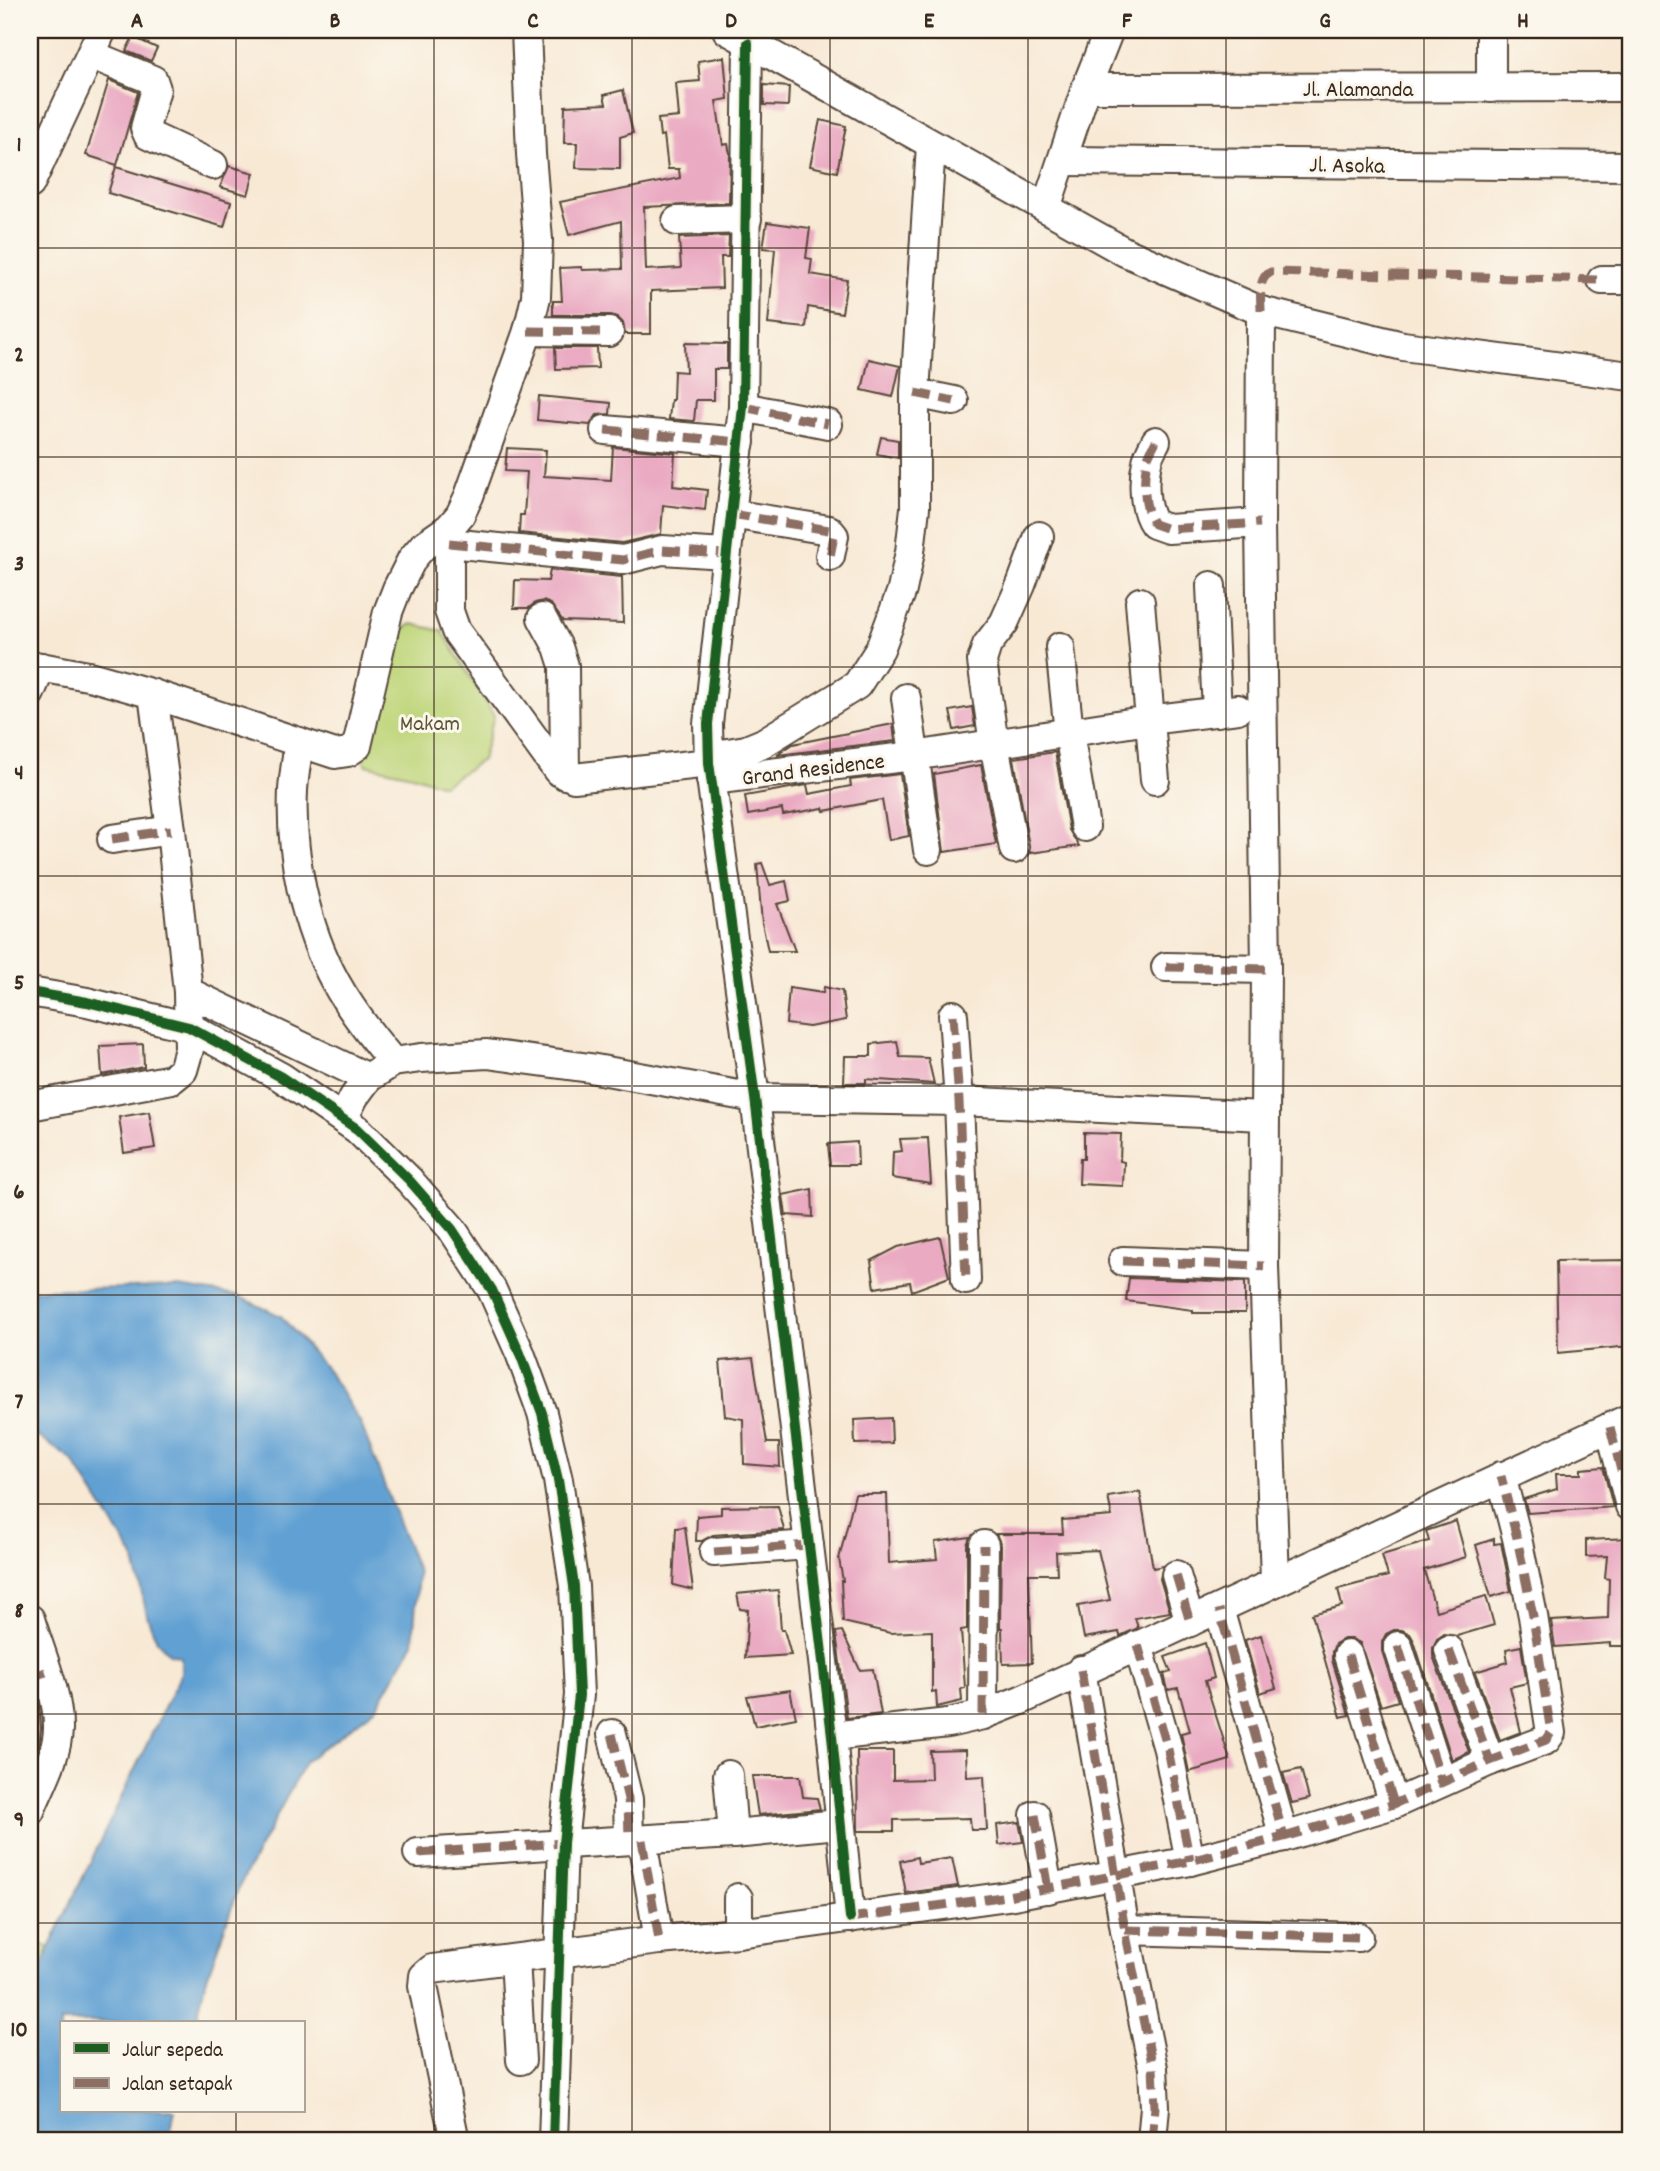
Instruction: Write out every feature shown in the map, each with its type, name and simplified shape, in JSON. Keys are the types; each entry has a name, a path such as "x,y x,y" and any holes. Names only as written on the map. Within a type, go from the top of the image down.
{"street":[{"path":"526,30 538,240 536,297 528,331 469,496 449,536 449,611 456,631 552,764 565,775 583,777 710,766 763,743 858,685 880,649 902,590 915,508 915,393 931,145"},
{"path":"1046,208 1086,88 1109,30"},
{"path":"1491,88 1492,30"},
{"path":"737,36 1125,252 1261,311 1403,346 1630,376"},
{"path":"737,36 747,219 743,407 708,724 710,766 755,1098 832,1736 850,1918"},
{"path":"30,184 97,42 153,80 156,89 145,128 148,135 213,165"},
{"name":"Jl. Alamanda","path":"1086,88 1630,87"},
{"name":"Jl. Asoka","path":"1063,161 1630,166"},
{"path":"677,221 747,219"},
{"path":"1602,280 1630,280"},
{"path":"1261,311 1260,523 1266,969 1264,1266 1275,1581"},
{"path":"528,331 609,332"},
{"path":"915,393 954,401"},
{"path":"743,407 828,424"},
{"path":"606,430 740,442"},
{"path":"1156,441 1147,461 1146,480 1146,506 1154,524 1168,528 1260,523"},
{"path":"732,514 828,530 834,536 830,556"},
{"path":"30,693 35,666 93,677 153,694 335,754 348,752 357,746 361,735 388,612 412,559 423,546 449,536 623,560 662,551 725,554"},
{"path":"1014,849 994,744 984,674 984,652 1004,623 1038,536"},
{"name":"Grand Residence","path":"710,766 914,756 1149,720 1227,711 1211,586"},
{"path":"1140,602 1155,780"},
{"path":"542,618 558,647 564,666 565,775"},
{"path":"1060,646 1069,733 1086,827"},
{"path":"30,1105 172,1079 183,1070 189,1049 188,992 153,694"},
{"name":"Grand Residence","path":"906,698 928,850"},
{"path":"299,742 293,791 294,840 305,901 316,937 335,982 362,1024 393,1062"},
{"path":"111,839 171,830"},
{"path":"1166,967 1266,969"},
{"path":"30,992 87,1002 189,1027 281,1077 357,1129 409,1181 452,1229 492,1290 520,1353 542,1413 558,1480 575,1586 579,1695 563,1843 553,2141"},
{"path":"188,992 368,1078"},
{"path":"953,1015 966,1280"},
{"path":"343,1119 368,1078 393,1062 487,1054 590,1068 755,1098 959,1101 1264,1116"},
{"path":"1123,1261 1264,1266"},
{"path":"832,1736 948,1724 983,1715 1620,1423 1630,1506"},
{"path":"455,2141 423,1986 424,1976 432,1969 850,1918 1008,1896 1118,1876 1284,1837 1394,1804 1489,1761 1546,1740 1550,1733 1533,1616 1501,1476"},
{"path":"714,1552 809,1545"},
{"path":"983,1715 984,1545"},
{"path":"1176,1575 1190,1622"},
{"path":"1219,1609 1284,1837"},
{"path":"30,1619 38,1674 57,1711 58,1731 54,1752 32,1794"},
{"path":"1138,1645 1168,1749 1190,1861"},
{"path":"1398,1646 1442,1782"},
{"path":"1449,1650 1489,1761"},
{"path":"1348,1655 1394,1804"},
{"path":"1081,1671 1118,1876 1125,1930 1153,2068 1155,2107 1152,2141"},
{"path":"612,1734 659,1940"},
{"path":"728,1775 733,1834"},
{"path":"1035,1815 1048,1889"},
{"path":"418,1853 733,1834 839,1824"},
{"path":"738,1898 738,1933"},
{"path":"1125,1930 1358,1937"},
{"path":"515,1959 521,2060"}],"green space":[{"name":"Makam","path":"412,624 442,631 494,716 482,760 443,785 367,765 362,758 390,636"},
{"path":"30,1936 49,1948 30,1997"}],"water":[{"path":"178,1287 238,1296 281,1316 328,1371 361,1424 418,1573 413,1644 376,1708 305,1762 239,1887 205,1983 196,2021 60,2021 60,2112 175,2112 169,2141 30,2141 30,1997 49,1948 181,1673 181,1657 170,1654 157,1641 148,1619 133,1556 73,1461 39,1437 30,1436 30,1290"}],"building":[{"path":"133,37 157,48 151,61 126,51"},
{"path":"724,57 728,99 716,101 723,145 728,144 730,154 729,203 644,207 646,270 681,268 679,238 729,236 728,257 721,257 722,288 651,291 651,334 625,334 623,323 610,315 553,315 553,301 562,301 560,268 622,269 621,221 569,235 560,202 680,178 679,169 668,169 664,135 660,136 658,119 679,117 676,83 700,81 698,61"},
{"path":"109,80 138,92 117,165 86,155"},
{"path":"764,85 789,87 788,106 764,105"},
{"path":"623,90 633,133 620,137 620,169 576,168 577,143 564,143 565,106 606,104 604,95"},
{"path":"820,120 846,126 837,172 810,166"},
{"path":"229,166 254,173 248,195 220,187"},
{"path":"116,167 231,202 224,227 108,193"},
{"path":"767,222 810,228 806,258 812,259 810,274 847,280 842,313 808,307 806,328 768,324 775,249 763,248"},
{"path":"685,343 727,344 727,369 714,369 714,400 696,400 694,421 669,419 674,371 686,372"},
{"path":"555,348 597,348 598,368 556,369"},
{"path":"869,359 900,366 893,397 862,390"},
{"path":"539,396 611,403 610,414 597,415 590,425 537,420"},
{"path":"881,437 898,440 898,458 877,454"},
{"path":"613,447 675,453 673,486 707,490 705,510 663,505 661,534 622,543 519,533 520,515 524,515 527,472 505,471 507,448 546,450 544,476 611,480"},
{"path":"550,570 622,577 623,623 563,621 551,604 543,601 529,608 514,608 515,580 548,581"},
{"path":"972,707 975,726 954,730 950,711"},
{"path":"893,724 895,741 777,755 793,744"},
{"path":"1055,752 1069,830 1079,846 1030,853 1014,758"},
{"path":"981,765 996,844 944,852 934,774"},
{"path":"900,774 909,836 889,840 882,800 824,811 823,808 783,815 782,809 748,815 745,796 807,785 809,794 851,786 850,780"},
{"path":"762,863 770,885 786,881 790,901 777,904 795,951 768,951 762,923 757,864"},
{"path":"824,987 842,991 846,1020 809,1027 786,1024 789,988 823,993"},
{"path":"897,1041 900,1057 928,1058 934,1084 866,1079 866,1083 844,1083 845,1056 871,1056 871,1044"},
{"path":"143,1044 144,1067 102,1075 100,1046"},
{"path":"149,1112 155,1148 124,1153 119,1117"},
{"path":"1084,1133 1121,1134 1123,1186 1079,1184 1080,1159 1084,1159"},
{"path":"928,1138 931,1184 892,1178 893,1152 902,1151 900,1139"},
{"path":"857,1142 858,1165 830,1165 828,1144"},
{"path":"812,1189 813,1217 786,1215 783,1195"},
{"path":"940,1237 949,1277 912,1291 910,1282 875,1288 871,1261 898,1247"},
{"path":"1630,1260 1630,1346 1558,1353 1556,1261"},
{"path":"1129,1278 1245,1282 1245,1313 1193,1313 1193,1310 1126,1301"},
{"path":"753,1358 767,1443 779,1443 780,1467 744,1464 743,1419 725,1416 720,1361"},
{"path":"891,1418 892,1443 855,1444 854,1420"},
{"path":"1603,1467 1613,1507 1528,1513 1524,1499 1557,1489 1556,1474 1581,1474 1581,1469"},
{"path":"1140,1492 1153,1568 1163,1566 1160,1579 1170,1612 1135,1618 1138,1628 1120,1636 1119,1632 1084,1638 1078,1606 1110,1600 1098,1550 1056,1552 1057,1574 1029,1574 1032,1663 1003,1664 1000,1628 1001,1545 996,1534 1063,1534 1062,1520 1112,1516 1108,1497"},
{"path":"855,1494 887,1494 889,1563 937,1559 935,1542 970,1537 967,1545 967,1629 961,1630 965,1688 961,1689 962,1701 937,1707 936,1691 932,1692 932,1631 890,1633 843,1622 843,1581 839,1559"},
{"path":"778,1506 784,1530 713,1535 696,1541 697,1516 721,1514 721,1507"},
{"path":"1456,1521 1466,1557 1424,1570 1436,1611 1486,1596 1494,1625 1457,1636 1444,1634 1437,1639 1433,1647 1433,1656 1469,1752 1452,1760 1410,1634 1394,1630 1386,1634 1382,1642 1382,1651 1398,1701 1381,1706 1360,1643 1344,1639 1335,1644 1332,1660 1349,1715 1341,1717 1312,1614 1342,1606 1338,1589 1388,1576 1382,1555 1429,1541 1426,1531"},
{"path":"685,1527 693,1590 673,1585 676,1528"},
{"path":"1630,1538 1630,1646 1610,1646 1610,1643 1555,1647 1551,1621 1608,1618 1609,1579 1605,1578 1607,1556 1586,1557 1586,1540"},
{"path":"1494,1539 1494,1544 1501,1543 1511,1591 1491,1597 1476,1545"},
{"path":"778,1590 781,1630 784,1630 791,1655 745,1658 748,1610 740,1609 737,1594"},
{"path":"842,1631 860,1670 873,1669 881,1714 847,1718 836,1632"},
{"path":"1261,1635 1276,1688 1260,1693 1245,1640"},
{"path":"1205,1643 1214,1678 1205,1681 1230,1760 1189,1772 1181,1733 1190,1731 1178,1688 1168,1690 1164,1674 1171,1672 1165,1657"},
{"path":"1521,1646 1527,1683 1510,1687 1521,1732 1500,1740 1475,1672 1508,1662 1506,1649"},
{"path":"30,1671 39,1705 41,1728 39,1746 30,1770"},
{"path":"790,1690 796,1718 755,1726 747,1696"},
{"path":"966,1750 967,1777 984,1776 987,1830 971,1830 970,1818 894,1820 894,1831 858,1831 857,1751 893,1751 893,1780 931,1779 930,1751"},
{"path":"1301,1769 1309,1799 1292,1803 1283,1773"},
{"path":"752,1776 800,1776 803,1797 817,1798 820,1809 758,1815"},
{"path":"1019,1822 1023,1842 999,1845 997,1825"},
{"path":"917,1857 918,1863 952,1858 958,1886 906,1893 900,1861"}],"marked path":[{"path":"1261,311 1262,283 1271,272 1602,280"},
{"path":"528,331 609,332"},
{"path":"915,393 954,401"},
{"path":"743,407 828,424"},
{"path":"605,430 740,442"},
{"path":"1156,441 1148,459 1145,485 1146,502 1154,524 1168,529 1260,523"},
{"path":"731,514 829,530 834,536 830,556"},
{"path":"449,543 623,560 662,550 725,554"},
{"path":"112,839 171,830"},
{"path":"1166,967 1266,969"},
{"path":"953,1015 966,1280"},
{"path":"1123,1261 1264,1266"},
{"path":"1610,1427 1630,1506"},
{"path":"1284,1837 1394,1804 1490,1761 1546,1740 1551,1733 1533,1616 1501,1476"},
{"path":"714,1552 809,1545"},
{"path":"983,1715 984,1545"},
{"path":"1176,1575 1190,1622"},
{"path":"850,1918 1008,1896 1190,1861 1284,1837 1219,1609"},
{"path":"1138,1645 1168,1749 1190,1861"},
{"path":"1398,1646 1442,1782"},
{"path":"1449,1650 1490,1761"},
{"path":"1348,1655 1394,1804"},
{"path":"1081,1670 1125,1930 1153,2068 1155,2107 1152,2141"},
{"path":"30,1677 46,1672"},
{"path":"612,1734 628,1799 629,1840"},
{"path":"30,1775 36,1796"},
{"path":"1035,1815 1048,1889"},
{"path":"642,1840 659,1940"},
{"path":"418,1853 563,1843"},
{"path":"1125,1930 1358,1937"}],"cycle path":[{"path":"748,43 743,407 708,724 709,763 755,1098 832,1736 850,1918"},
{"path":"30,992 87,1002 189,1027 281,1077 357,1129 409,1180 452,1229 492,1290 520,1353 542,1413 558,1480 574,1586 579,1695 563,1843 553,2141"}]}
